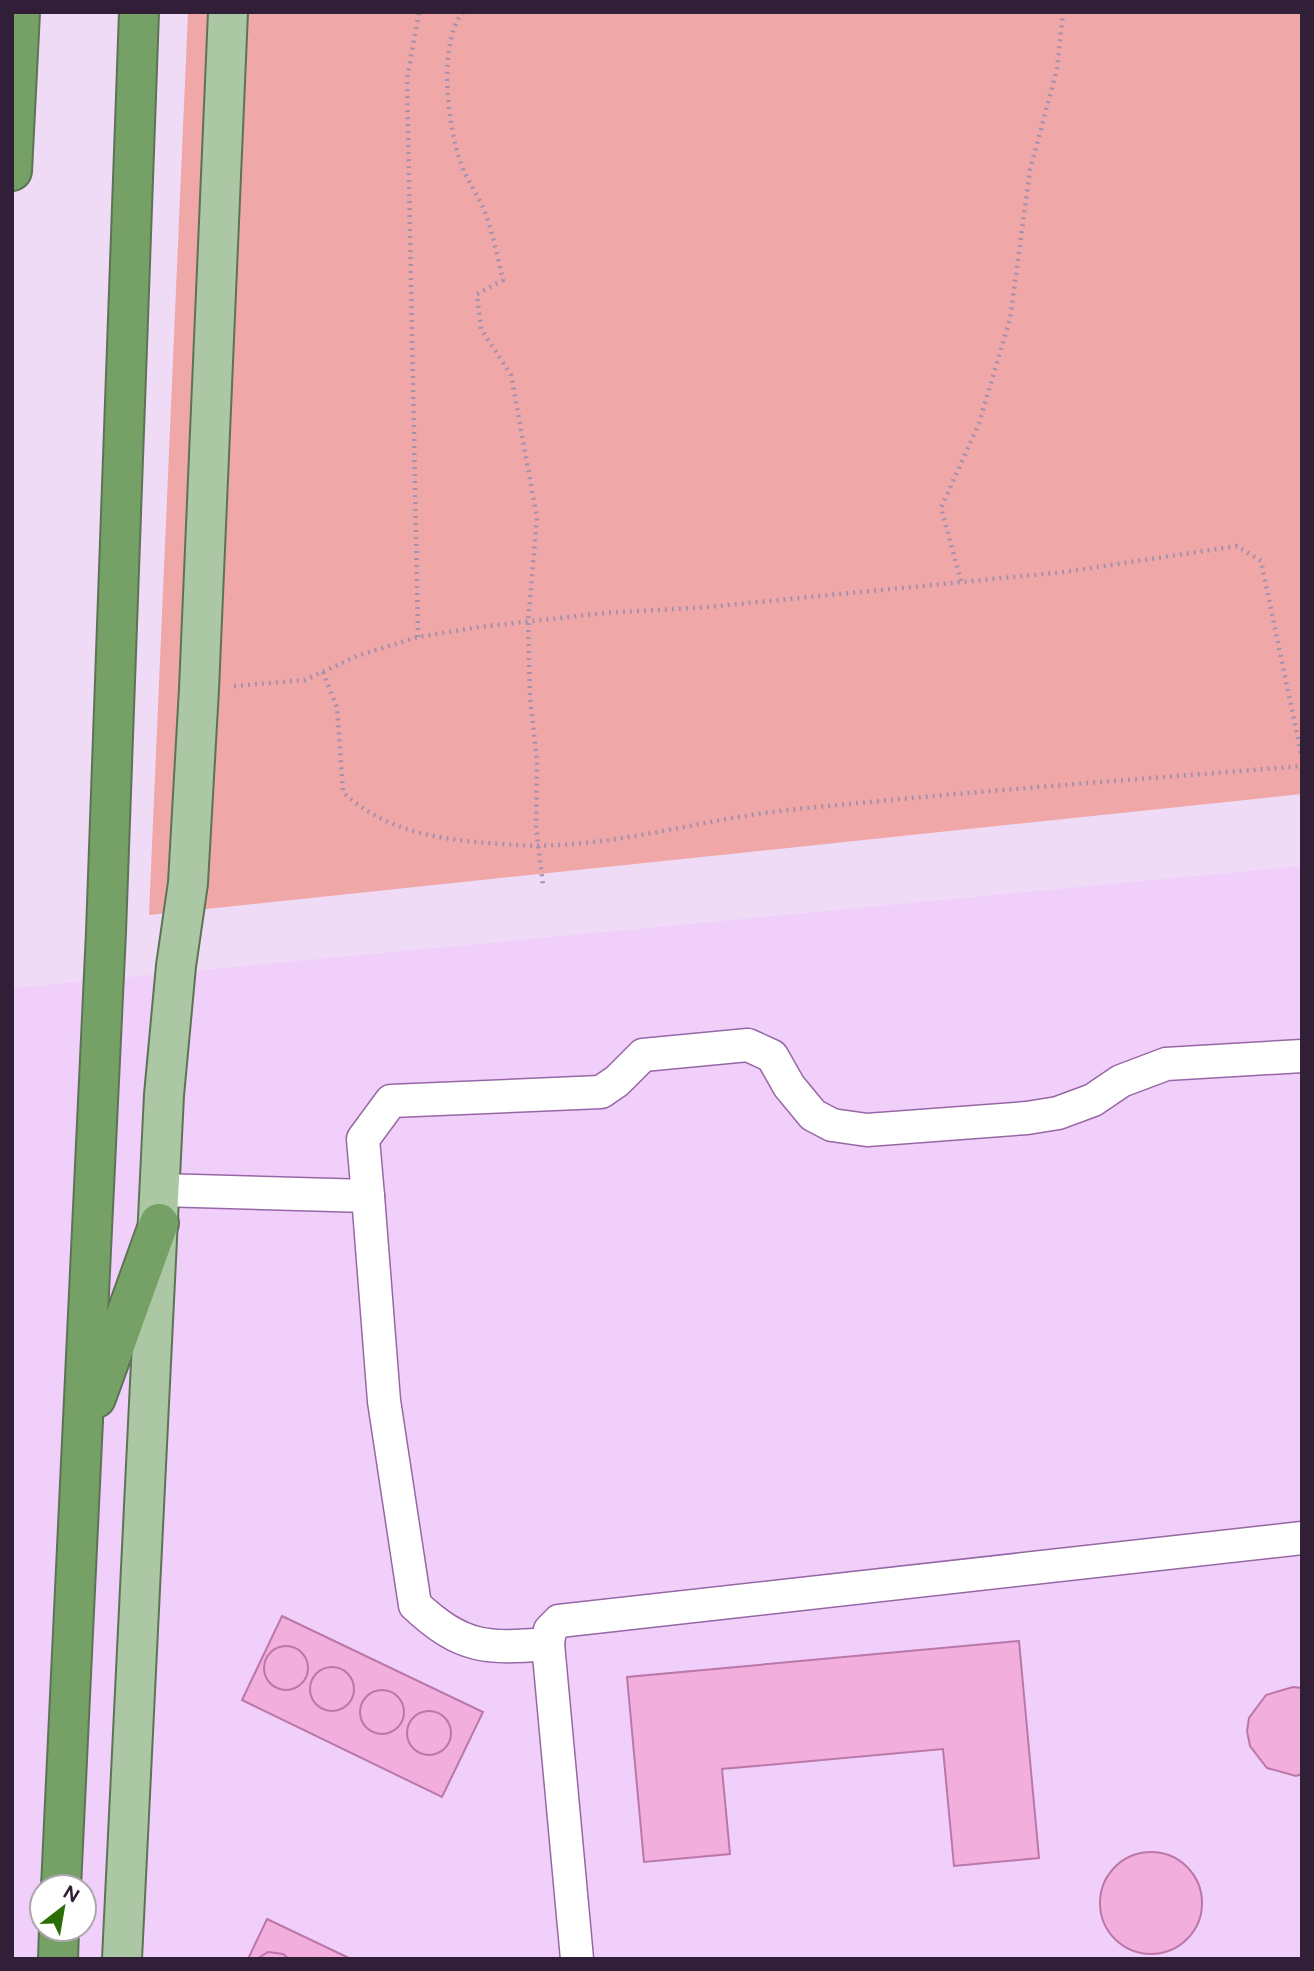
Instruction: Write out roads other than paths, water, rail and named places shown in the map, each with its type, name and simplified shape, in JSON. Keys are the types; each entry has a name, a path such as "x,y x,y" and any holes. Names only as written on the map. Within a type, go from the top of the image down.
{"highway":[{"path":"12,171 20,12"},
{"path":"62,1873 106,932 139,12"},
{"path":"84,1433 160,1207"}],"main road":[{"path":"122,1959 164,1095 176,966 188,883 199,689 228,12"}],"street":[{"path":"548,1643 503,1648 461,1639 436,1625 415,1605 384,1401 363,1139 391,1101 601,1092 643,1055 748,1045 772,1056 789,1086 813,1115 832,1125 867,1130 1048,1115 1093,1100 1121,1081 1166,1064 1302,1056"},
{"path":"160,1207 368,1196"},
{"path":"577,1959 548,1643 550,1630 559,1621 1302,1538"}]}
